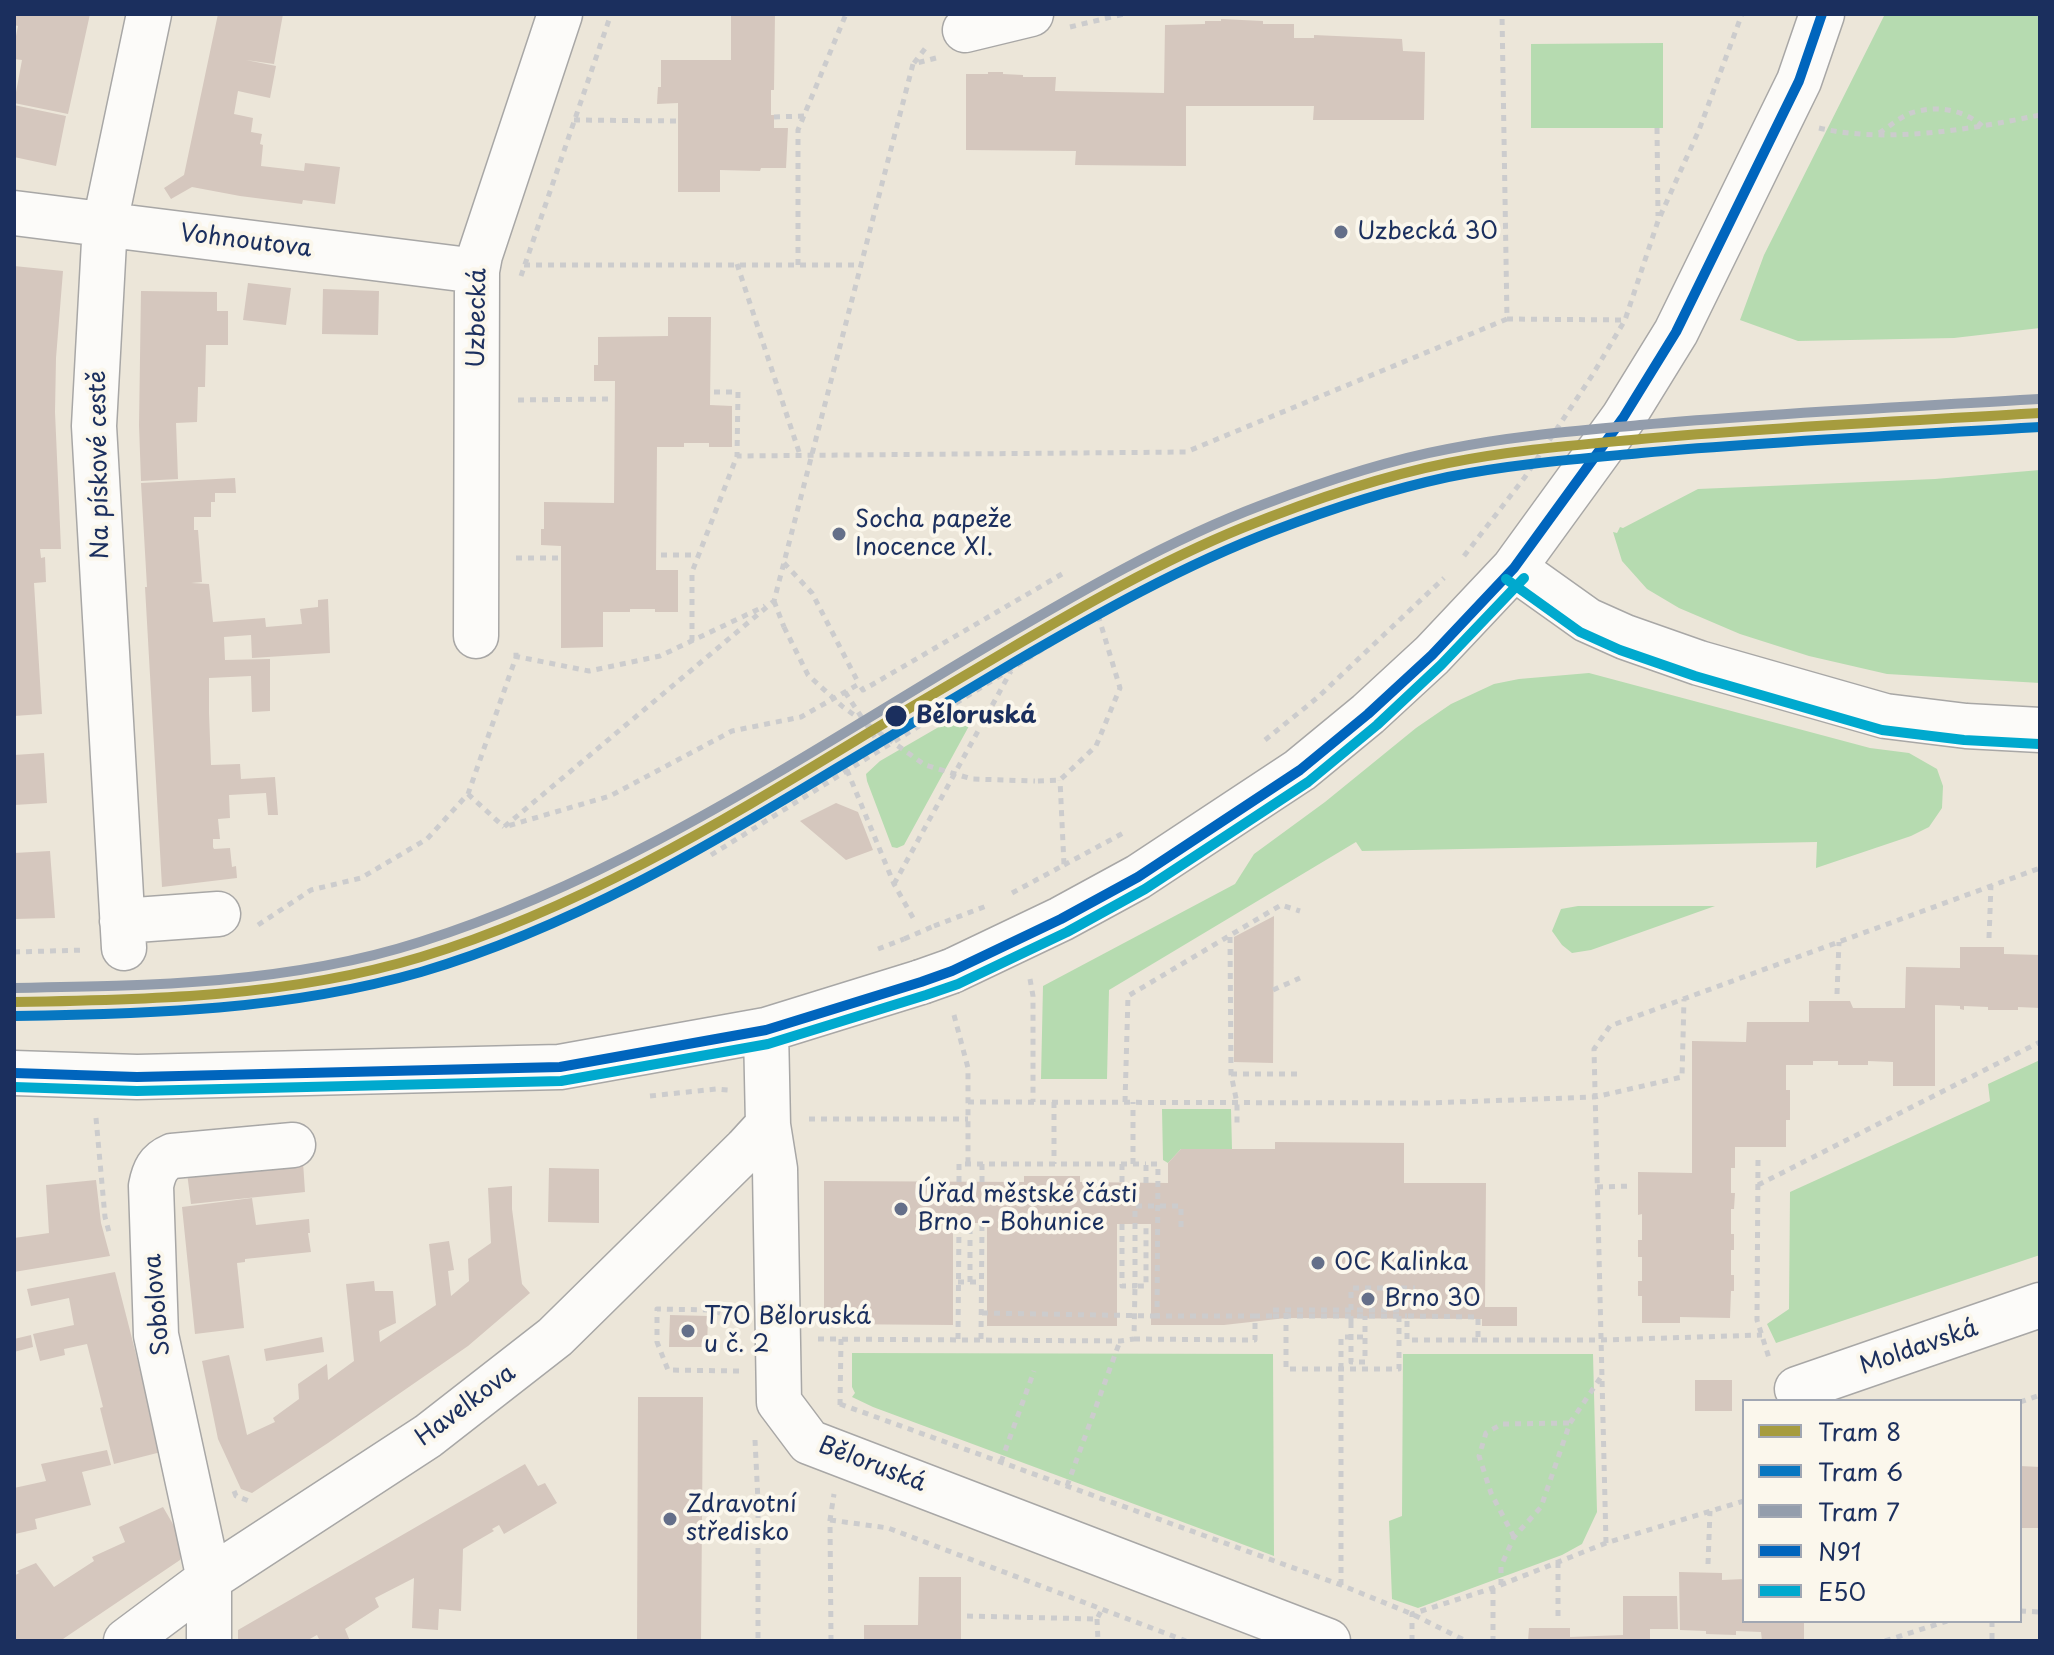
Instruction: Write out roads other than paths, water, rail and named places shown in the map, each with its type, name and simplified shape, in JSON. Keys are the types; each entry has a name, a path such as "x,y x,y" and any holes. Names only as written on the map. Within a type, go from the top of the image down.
{"street":[{"name":"Na pískové cestě","path":"149,14 105,223 94,426 123,935 218,914"},
{"name":"Uzbecká","path":"476,636 477,271 560,14"},
{"path":"14,1073 137,1077 560,1067 766,1030 936,976 1061,919 1138,877 1300,770 1368,714 1432,655 1514,568 1623,418 1676,332 1799,81 1822,14"},
{"path":"952,44 1049,21"},
{"name":"Vohnoutova","path":"14,213 477,271"},
{"path":"1514,568 1587,620 1699,663 1885,716 1966,726 2040,730"},
{"name":"Běloruská","path":"766,1030 775,1169 779,1402 809,1442 1328,1641"},
{"name":"Havelkova","path":"126,1641 209,1579 428,1436 555,1337 771,1131"},
{"name":"Sobolova","path":"209,1641 209,1579 156,1335 151,1186 154,1172 163,1160 172,1156 293,1145"},
{"name":"Moldavská","path":"1784,1377 2040,1305"}],"tram line":[{"name":"7","path":"14,988 168,984 320,967 420,942 496,915 571,883 715,809 1091,586 1158,551 1262,505 1377,466 1472,444 1568,432 1740,417 2039,399"},
{"name":"8","path":"14,1002 219,994 321,981 421,957 478,938 590,890 698,834 1032,636 1150,570 1242,528 1370,483 1472,458 1520,451 1741,431 2040,413"},
{"name":"6","path":"14,1016 117,1014 270,1002 371,985 476,954 583,909 687,856 1045,645 1173,575 1273,531 1381,494 1472,472 1569,460 1741,445 2040,427"}],"place":[{"name":"Uzbecká 30","path":"1341,232"},
{"name":"Socha papeže Inocence XI.","path":"839,534"},
{"name":"Běloruská","path":"896,716"},
{"name":"Úřad městské části Brno - Bohunice","path":"901,1209"},
{"name":"OC Kalinka","path":"1318,1263"},
{"name":"Brno 30","path":"1368,1299"},
{"name":"T70 Běloruská u č. 2","path":"688,1331"},
{"name":"Zdravotní středisko","path":"670,1519"}]}
